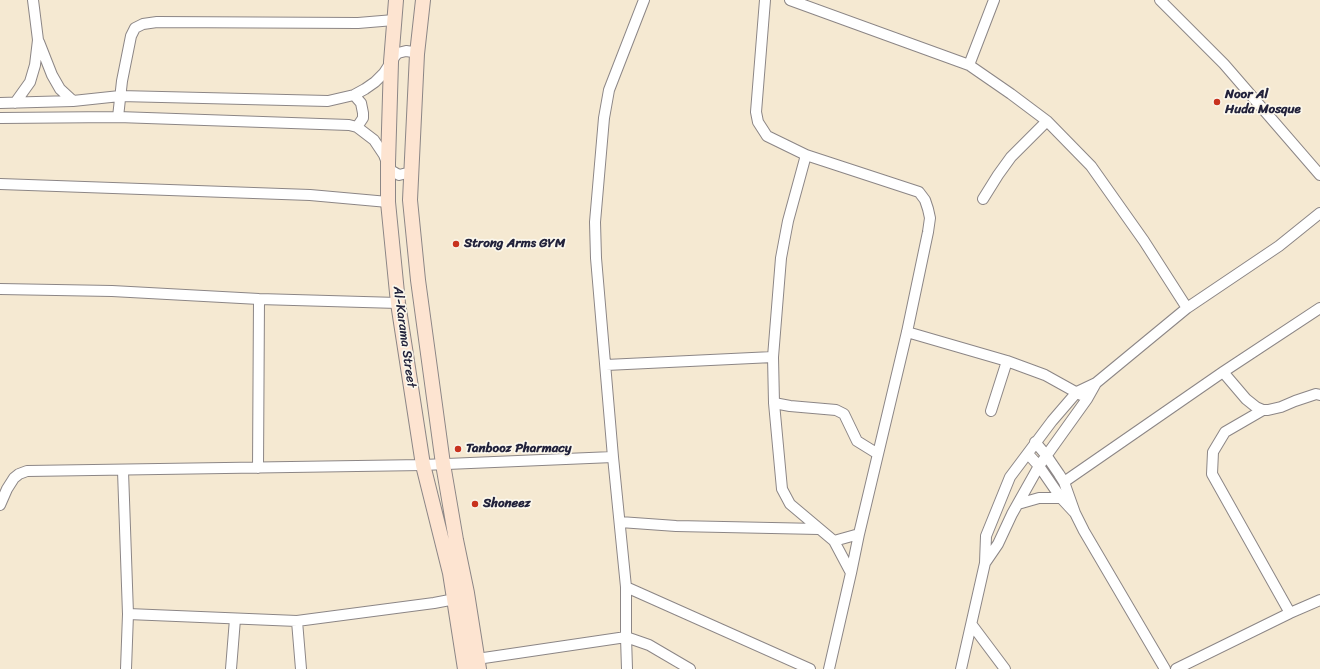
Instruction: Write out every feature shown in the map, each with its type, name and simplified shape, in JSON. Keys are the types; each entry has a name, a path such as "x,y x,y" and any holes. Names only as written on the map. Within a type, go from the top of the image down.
{"street":[{"path":"16,102 30,82 35,65 38,40 33,0"},
{"name":"Al-Karama Street","path":"396,0 391,62 388,202 398,303 423,465 450,573 465,669"},
{"name":"Al-Karama Street","path":"423,0 417,54 410,200 418,280 443,464 478,664"},
{"path":"627,669 626,587 596,258 595,222 604,118 609,90 644,0"},
{"path":"765,0 756,112 758,122 767,136 806,155 919,192 925,200 930,218 907,332 859,534 852,573 829,669"},
{"path":"790,0 969,65 1047,121 1095,171 1144,241 1187,308"},
{"path":"969,65 994,0"},
{"path":"1160,0 1224,64 1320,175"},
{"path":"118,117 120,96 131,36 135,28 143,24 157,22 358,24 394,20"},
{"path":"38,40 52,75 60,89 73,101"},
{"path":"0,103 73,101 120,96 328,101 354,95 375,82 384,73 395,56 402,51 410,51 417,54"},
{"path":"354,95 361,103 363,113 357,127"},
{"path":"0,118 118,117 341,124 357,127 374,140 384,155 389,168 395,174 404,174 411,171"},
{"path":"983,199 1011,157 1047,121"},
{"path":"806,155 788,221 781,258 773,357 774,403 782,489 790,504 834,541 852,573"},
{"path":"0,184 310,195 388,202"},
{"path":"961,669 985,563 986,536 1010,477 1028,454 1035,442 1066,403 1077,392 1096,383 1187,308 1279,246 1320,213"},
{"path":"0,289 112,291 259,299 398,303"},
{"path":"258,468 259,299"},
{"path":"1064,482 1222,372 1320,308"},
{"path":"907,332 1007,361 1045,375 1077,392 1086,399"},
{"path":"606,365 773,357"},
{"path":"991,411 1007,361"},
{"path":"1222,372 1246,399 1256,407 1263,410 1281,407 1316,394 1320,395"},
{"path":"985,563 998,544 1039,466 1096,383"},
{"path":"774,403 836,410 844,414 856,442 878,454"},
{"path":"1263,410 1225,432 1213,452 1212,474 1290,613"},
{"path":"1035,442 1046,455 1064,482 1075,513 1084,531 1165,669"},
{"path":"1028,454 1039,466 1061,498 1075,513"},
{"path":"0,505 7,489 19,474 27,472 423,465 613,457"},
{"path":"123,471 128,614 126,669"},
{"path":"1018,504 1039,498 1061,498"},
{"path":"620,522 676,526 819,529"},
{"path":"834,541 859,534"},
{"path":"626,587 810,669"},
{"path":"128,614 297,621 455,599"},
{"path":"1176,669 1290,613 1320,600"},
{"path":"231,669 235,619"},
{"path":"297,621 301,669"},
{"path":"972,625 1005,669"},
{"path":"478,664 626,637 649,645 690,669"}],"place":[{"name":"Noor Al Huda Mosque","path":"1217,102"},
{"name":"Strong Arms GYM","path":"456,244"},
{"name":"Tanbooz Pharmacy","path":"458,449"},
{"name":"Shoneez","path":"475,504"}]}
